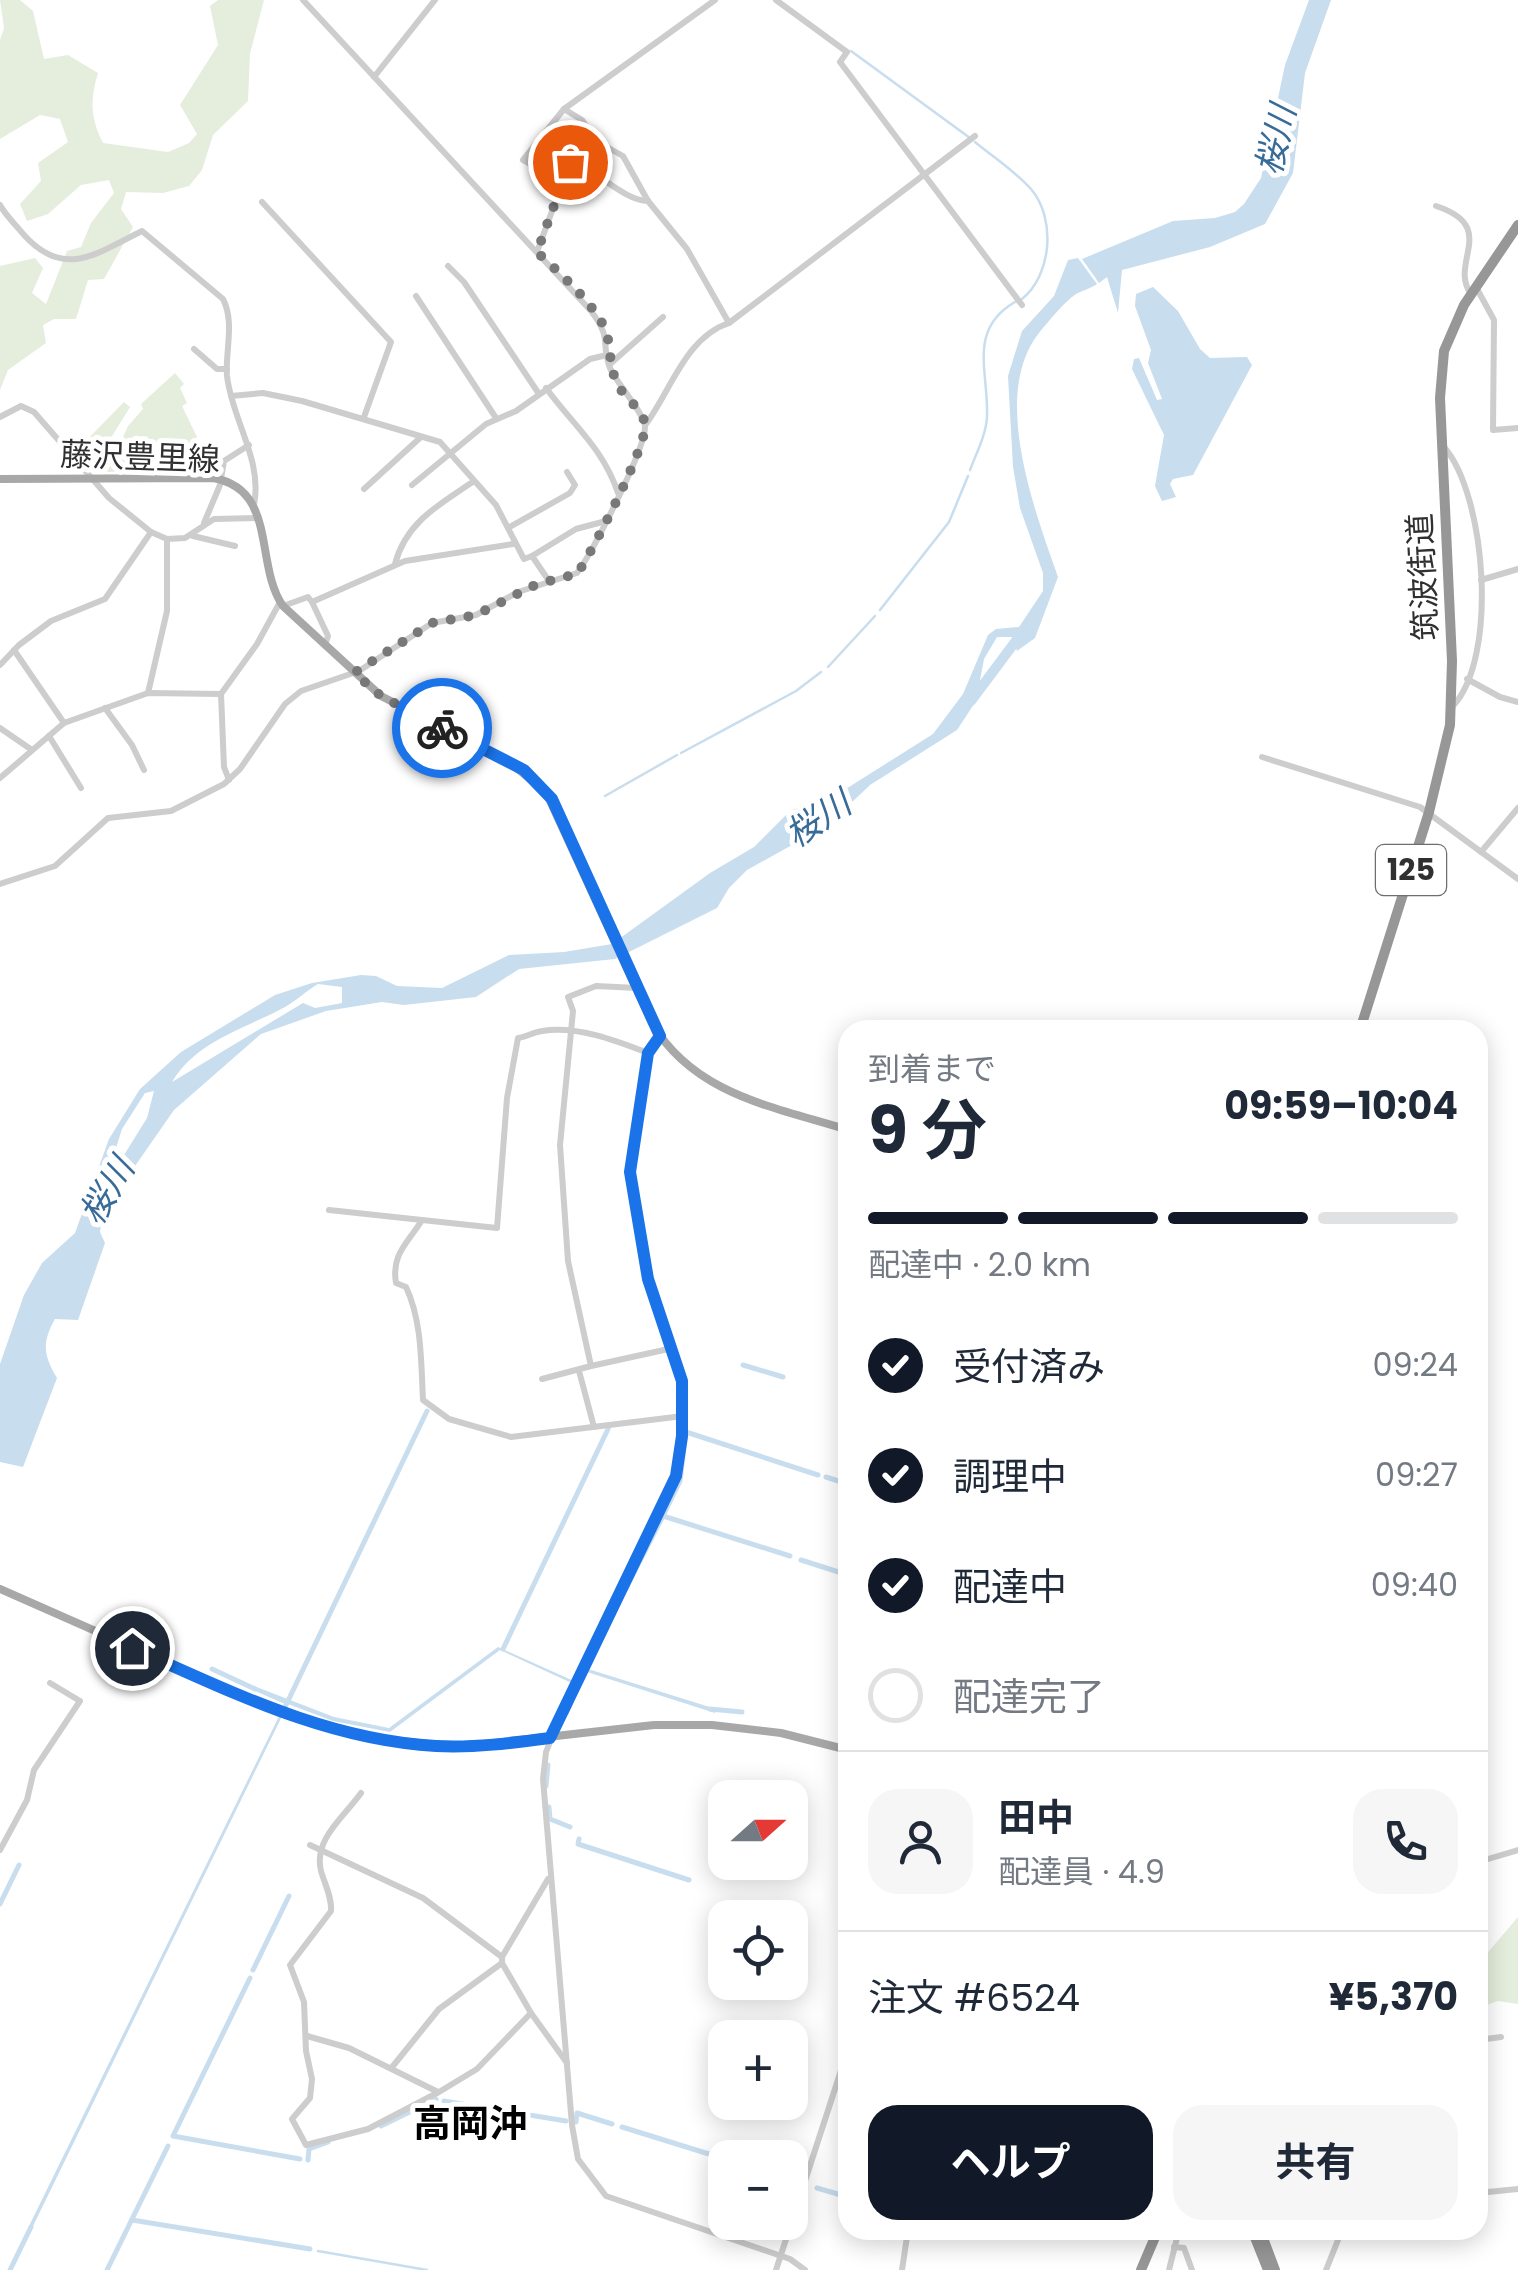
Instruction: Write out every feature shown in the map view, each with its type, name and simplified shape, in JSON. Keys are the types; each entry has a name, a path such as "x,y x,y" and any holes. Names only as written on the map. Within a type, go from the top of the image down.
{"highway":[{"name":"筑波街道","path":"1363,1020 1444,760 1452,707 1440,398 1444,352 1476,291 1518,226"},
{"path":"1142,2270 1154,2240"},
{"path":"1257,2240 1272,2270"},
{"path":"1263,2240 1272,2270"}],"main road":[{"name":"藤沢豊里線","path":"0,480 220,477 237,487 254,506 270,576 282,604"},
{"path":"282,604 381,696 524,770 552,799 660,1036 692,1070 728,1092 838,1127"},
{"path":"0,1589 279,1712 362,1737 458,1747 654,1726 712,1725 781,1733 838,1747"}],"street":[{"path":"303,0 564,278 603,327 609,365 645,425"},
{"path":"374,77 435,0"},
{"path":"560,180 523,160 564,109 715,0"},
{"path":"776,0 847,52 840,62 1022,306"},
{"path":"564,109 585,124 596,141 622,156 648,201 676,231 729,322"},
{"path":"0,884 54,866 108,818 171,810 229,780 294,696 354,673 432,623 476,615 549,580 577,574 619,494 645,425 689,355 709,332 729,322 976,136"},
{"path":"537,252 549,226 560,180 568,164 574,161 629,195 648,201"},
{"path":"262,202 391,342 364,417"},
{"path":"0,204 36,248 55,259 78,260 142,230 190,268 226,305 227,369 232,402 249,445 254,506"},
{"path":"1436,206 1461,215 1466,222 1465,283 1476,291 1494,320 1493,430 1518,428"},
{"path":"448,266 464,282 542,391 598,448 619,494"},
{"path":"416,296 496,418"},
{"path":"609,365 663,317"},
{"path":"194,349 214,368 227,369"},
{"path":"412,485 496,418 516,411 590,359 607,355"},
{"path":"232,402 264,393 364,417 440,442 496,505 524,560 576,529 606,521"},
{"path":"0,417 21,406 34,412 126,516 150,532 167,539 190,536 235,546"},
{"path":"364,489 420,437"},
{"path":"203,524 224,461 249,445"},
{"name":"筑波街道","path":"1442,445 1468,492 1478,536 1480,580 1480,636 1467,679 1452,707"},
{"path":"198,454 220,477"},
{"path":"508,528 570,493 575,485 568,472"},
{"path":"395,564 400,542 418,522 474,481"},
{"path":"190,536 214,519 259,518"},
{"path":"0,665 51,621 106,599 150,532"},
{"path":"148,693 167,611 167,539"},
{"path":"312,602 395,564 513,544"},
{"path":"532,556 549,580"},
{"path":"1480,580 1518,569"},
{"path":"229,780 224,767 221,694 282,604 308,596 328,636 325,645"},
{"path":"14,650 64,723"},
{"path":"1467,679 1500,698 1518,702"},
{"path":"0,778 64,723 148,693 221,694"},
{"path":"105,708 132,745 144,770"},
{"path":"0,728 32,750"},
{"path":"49,736 81,788"},
{"path":"1262,758 1429,812 1518,880"},
{"path":"1480,852 1518,808"},
{"path":"590,1366 568,1261 560,1146 572,1011 568,997 596,986 636,986"},
{"path":"328,1210 497,1228 507,1098 518,1038 541,1031 570,1032 613,1040 648,1053"},
{"path":"660,1036 648,1053 632,1156 632,1190 648,1279 682,1381 683,1416 672,1487 550,1738 543,1779 578,2160 597,2189 618,2203 781,2256 805,2270"},
{"path":"422,1220 396,1255 394,1268 396,1283 406,1287 410,1296 422,1341 423,1400 449,1419 510,1436 683,1416"},
{"path":"542,1379 673,1348"},
{"path":"579,1371 594,1427"},
{"path":"0,1850 27,1800 34,1770 80,1700 50,1683"},
{"path":"361,1793 336,1821 321,1850 320,1866 331,1912 290,1965 304,2002 312,2090 304,2107 292,2119 306,2145 368,2129 439,2092 477,2069 532,2013"},
{"path":"310,1845 423,1898 502,1960 532,2013 568,2064"},
{"path":"1488,1859 1518,1850"},
{"path":"393,2066 439,2009 502,1960 550,1876"},
{"path":"306,2036 393,2066 439,2092"},
{"path":"1488,2039 1501,2037"},
{"path":"776,2270 838,2080"},
{"path":"1488,2192 1518,2189"},
{"path":"902,2270 906,2240"},
{"path":"1169,2270 1176,2240"},
{"path":"1326,2270 1338,2240"},
{"path":"1173,2248 1184,2248 1192,2270"}],"green space":[{"path":"0,0 20,0 33,11 44,59 68,55 98,73 93,108 103,143 168,152 189,143 197,134 180,105 218,45 210,6 218,0 264,0 250,54 248,101 213,135 202,170 189,186 163,193 126,192 121,209 133,227 104,279 88,280 76,319 54,319 43,325 46,343 8,370 0,390 0,266 35,258 43,268 32,293 46,304 67,251 81,247 91,223 114,193 109,180 81,185 48,214 27,221 20,204 41,181 38,163 68,142 60,119 40,115 0,139 0,40 4,28"},
{"path":"175,373 184,384 180,388 187,403 182,406 197,437 187,448 194,458 184,469 107,472 128,426 143,409 141,404"},
{"path":"124,402 130,407 90,472 74,453"},
{"path":"1518,1917 1518,2004 1498,2001 1488,2004 1488,1952"}],"water":[{"path":"1309,0 1331,0 1305,73 1293,173 1265,224 1210,247 1122,270 1118,313 1107,277 1099,283 1082,259 1173,221 1215,218 1235,212 1244,204 1261,178 1285,65"},
{"path":"1078,258 1097,284 1071,298 1039,333 1025,359 1018,388 1021,454 1058,577 1035,638 1017,651 1012,637 997,637 984,659 976,701 957,730 870,785 828,825 747,870 717,908 615,959 519,969 476,997 404,1005 382,1002 326,1011 261,1034 174,1110 103,1212 100,1232 105,1243 78,1320 55,1319 48,1335 47,1355 57,1378 23,1467 0,1462 0,1364 24,1295 42,1263 75,1233 109,1139 140,1089 181,1052 275,995 312,983 361,975 376,976 397,986 442,988 509,955 612,944 710,873 754,847 790,811 849,787 933,734 963,694 988,635 996,629 1019,627 1043,591 1043,573 1020,508 1013,467 1008,376 1022,331 1054,296 1068,260","holes":["318,984 342,987 342,1003 315,1008 303,1003 172,1082 208,1046 285,1007","154,1091 147,1118 111,1176 108,1173 122,1129 145,1093"]},
{"path":"1153,287 1178,311 1200,349 1210,358 1247,357 1252,365 1193,475 1173,479 1170,484 1176,497 1162,501 1155,486 1164,435 1132,369 1134,359 1139,358 1157,400 1162,399 1148,363 1151,350 1135,306 1136,294"},
{"path":"624,1590 627,1591 588,1669 716,1709 715,1713 587,1672 568,1715 564,1715 576,1685 500,1650 390,1732 333,1721 288,1704 32,2228 29,2226 285,1704 253,1690 254,1686 334,1717 389,1728 498,1647 576,1682"}],"waterway":[{"path":"851,51 970,138"},
{"path":"975,142 1031,189 1044,215 1045,261 1040,276 1022,299"},
{"path":"970,470 986,424 986,339 1000,313 1015,302"},
{"path":"880,610 949,522 968,476"},
{"path":"828,667 875,616"},
{"name":"桜川","path":"971,701 1021,634"},
{"path":"681,753 796,691 821,672"},
{"path":"605,796 677,755"},
{"path":"743,1365 783,1377"},
{"path":"286,1705 427,1411"},
{"path":"503,1649 608,1429"},
{"path":"663,1516 680,1481 686,1432 818,1475"},
{"path":"826,1477 838,1481"},
{"path":"625,1590 663,1516 790,1556"},
{"path":"801,1560 838,1572"},
{"path":"212,1669 255,1689"},
{"path":"710,1709 742,1712"},
{"path":"546,1786 548,1765"},
{"path":"549,1807 550,1819 570,1827"},
{"path":"579,1839 578,1844 689,1880"},
{"path":"0,1904 19,1865"},
{"path":"253,1970 289,1896"},
{"path":"250,1978 173,2136 300,2159"},
{"path":"381,2126 436,2099"},
{"path":"444,2101 566,2121"},
{"path":"576,2122 577,2113 612,2124"},
{"path":"622,2127 708,2154"},
{"path":"308,2160 309,2149 328,2142"},
{"path":"107,2270 168,2146"},
{"path":"817,2188 838,2194"},
{"path":"132,2220 310,2249"},
{"path":"10,2270 31,2227"},
{"path":"318,2251 427,2270"}],"way so far":[{"path":"442,728 381,696 354,673 432,623 476,615 537,584 577,574 619,494 644,430 642,416 625,396 609,365 603,327 564,278 537,252 549,226 560,180 570,162"}],"district":[{"name":"高岡沖","path":"470,2124"}],"route":[{"path":"132,1648 284,1714 362,1737 458,1747 550,1738 676,1476 682,1436 682,1381 648,1279 630,1172 648,1053 660,1036 552,799 524,770 442,728"}]}
